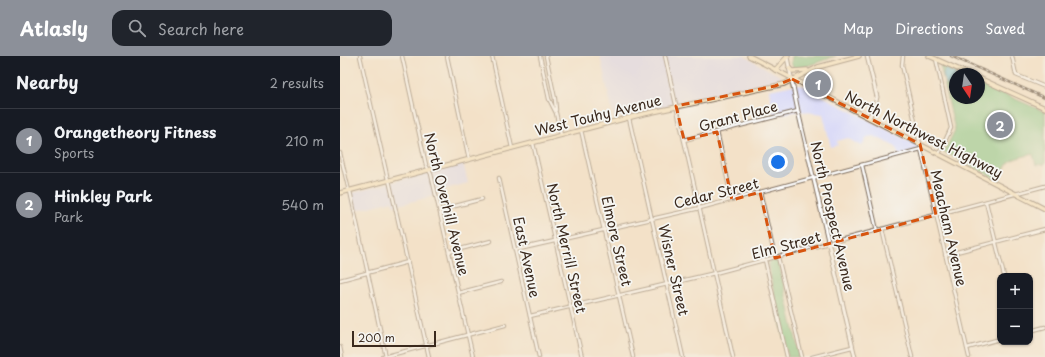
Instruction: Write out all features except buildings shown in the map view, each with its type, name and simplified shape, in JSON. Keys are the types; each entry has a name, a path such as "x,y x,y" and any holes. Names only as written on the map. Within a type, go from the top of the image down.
{"main road":[{"name":"North Northwest Highway","path":"749,56 1045,209"},
{"path":"775,70 788,56"},
{"name":"West Touhy Avenue","path":"340,193 676,106 775,86 811,70 859,56"},
{"path":"930,56 956,68"},
{"path":"789,68 794,71 811,70"},
{"path":"985,81 1045,108"}],"street":[{"path":"360,56 429,357"},
{"name":"North Overhill Avenue","path":"402,56 426,165 431,174 440,210 473,357"},
{"path":"447,56 469,159"},
{"path":"492,56 512,148"},
{"path":"540,56 549,99 556,113"},
{"path":"546,56 561,135"},
{"path":"665,56 733,357"},
{"name":"North Prospect Avenue","path":"788,56 798,111 855,357"},
{"path":"868,56 877,97 876,105 869,118"},
{"name":"Meacham Avenue","path":"903,56 902,65 969,357"},
{"path":"1012,56 1016,75 1045,87"},
{"path":"936,59 951,128 939,154"},
{"name":"Grant Place","path":"684,140 798,111"},
{"name":"Wisner Street","path":"628,118 683,357"},
{"name":"Elmore Street","path":"581,130 633,357"},
{"path":"716,132 732,200"},
{"name":"North Merrill Street","path":"533,142 582,357"},
{"name":"Cedar Street","path":"515,250 700,208 921,149"},
{"path":"340,153 368,273 385,357 505,325"},
{"path":"862,165 877,231"},
{"name":"East Avenue","path":"499,178 539,357"},
{"name":"Elm Street","path":"530,316 715,273 1045,186"},
{"path":"760,192 802,357"},
{"path":"440,210 482,199"},
{"path":"986,202 1003,273"},
{"path":"882,229 912,357"},
{"path":"945,255 1045,229"},
{"path":"449,252 491,241"},
{"path":"765,260 787,357"},
{"path":"340,280 408,262"},
{"path":"458,293 501,282"},
{"path":"1033,330 1045,327"},
{"path":"967,348 997,340"},
{"path":"340,346 342,357"},
{"path":"812,357 852,347"}],"highlighted area":[{"path":"792,79 920,144 936,215 775,258 760,192 732,200 717,132 684,140 676,106 775,86"}],"shaded area":[{"path":"600,56 744,56 782,77 778,81 614,119"},
{"path":"799,84 920,147 920,150 899,156 896,147 874,136 867,137 862,146 848,138 837,141 838,145 831,147 823,114 800,111 774,115 769,90"},
{"path":"463,163 468,183 437,191 438,195 394,206 392,201 354,211 349,194"}],"green space":[{"path":"792,56 836,56 795,70 791,63"},
{"path":"940,65 949,69 949,104"},
{"path":"985,86 1045,112 1045,164 1036,165 1033,154 1015,159 1008,164 998,180 944,152 955,130 949,104 985,104"},
{"path":"775,259 779,264 800,357 788,357 768,265 769,261"}],"water":[{"path":"945,69 949,71 949,84 946,85 943,75"}],"railway":[{"path":"951,56 1045,98"}],"place":[{"name":"Orangetheory Fitness","path":"818,84"},
{"name":"Hinkley Park","path":"1000,125"}]}
